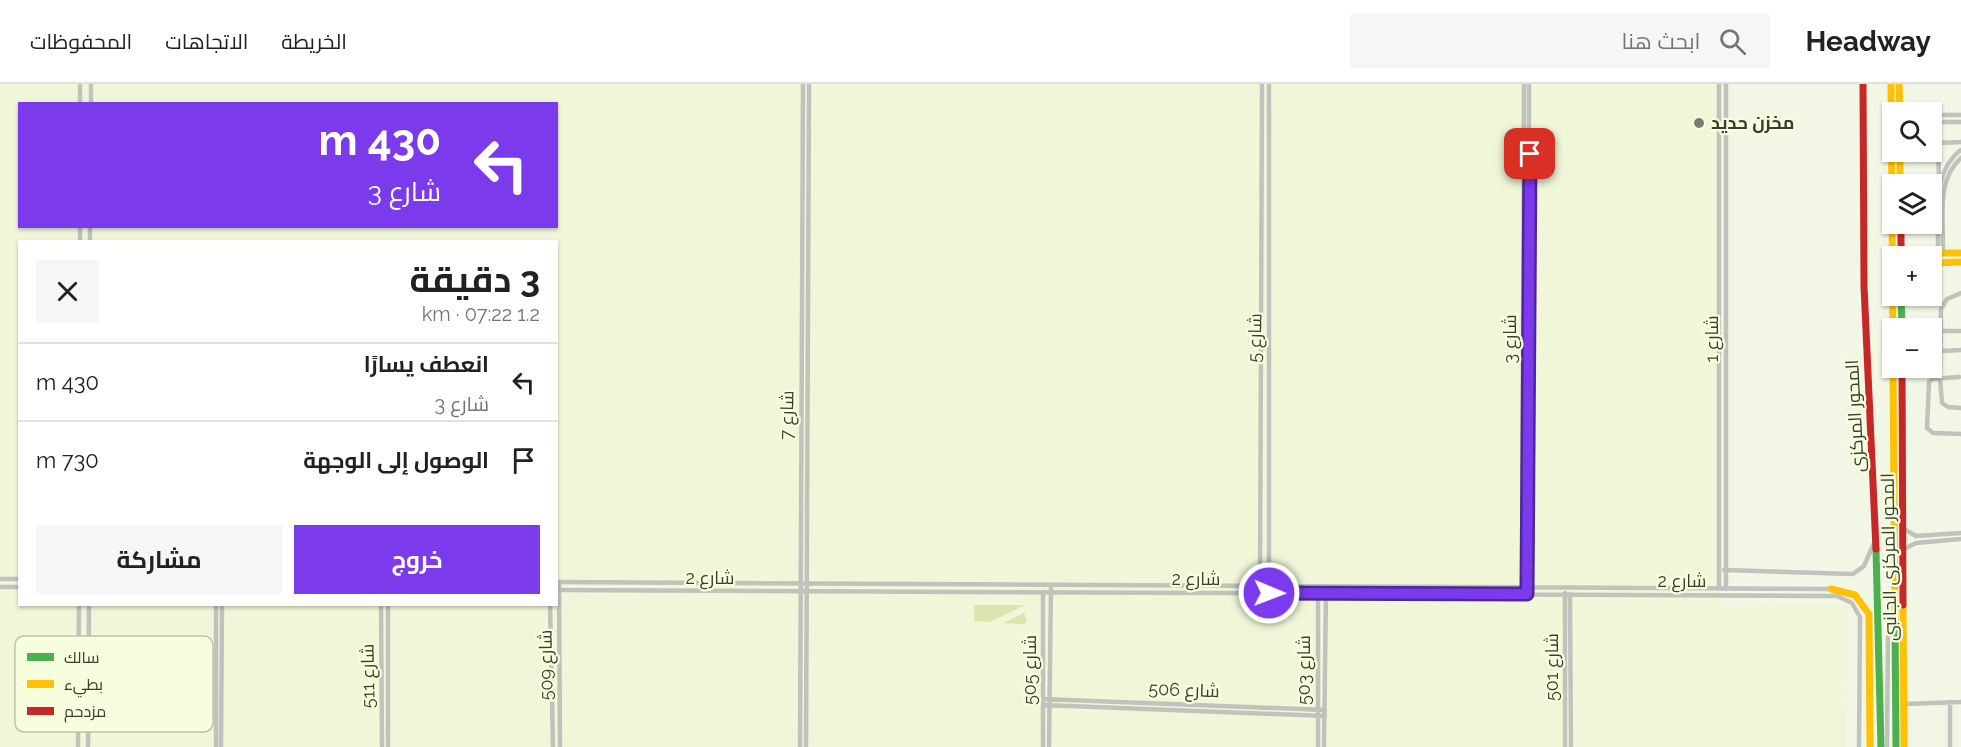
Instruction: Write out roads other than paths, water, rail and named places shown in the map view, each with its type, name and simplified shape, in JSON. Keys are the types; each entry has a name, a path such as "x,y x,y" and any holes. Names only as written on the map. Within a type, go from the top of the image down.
{"main road":[{"name":"المحور المركزى","path":"1863,84 1864,286 1876,537 1880,745"},
{"path":"1897,84 1899,102"},
{"path":"1893,318 1897,84"},
{"path":"1942,253 1961,253"},
{"path":"1942,262 1961,262"},
{"name":"المحور المركزى","path":"1893,378 1896,747"},
{"name":"المحور المركزى الجانبى","path":"1902,378 1904,747"},
{"path":"1831,589 1853,593 1863,602 1869,614 1870,747"}],"street":[{"path":"80,84 80,102"},
{"path":"91,84 92,102"},
{"name":"شارع 7","path":"800,747 803,84"},
{"name":"شارع 7","path":"807,747 808,84"},
{"name":"شارع 5","path":"1260,593 1262,84"},
{"name":"شارع 5","path":"1269,84 1270,226 1267,338 1269,593"},
{"name":"شارع 3","path":"1524,84 1525,594"},
{"name":"شارع 3","path":"1525,587 1529,84"},
{"name":"شارع 1","path":"1719,84 1725,386 1726,595"},
{"name":"شارع 1","path":"1719,595 1719,386 1726,84"},
{"path":"1942,115 1961,115"},
{"path":"1942,122 1961,122"},
{"path":"1940,174 1938,143 1961,142"},
{"path":"1942,178 1947,164 1961,150"},
{"path":"1941,246 1943,185 1950,170 1961,158"},
{"path":"1262,226 1270,226"},
{"path":"1942,318 1943,305 1950,297 1961,292"},
{"path":"1942,331 1961,332"},
{"path":"1942,346 1961,350"},
{"path":"1942,378 1959,377"},
{"path":"1961,408 1948,407 1942,403 1940,378 1932,379 1929,383 1927,428 1933,433 1961,434"},
{"path":"1719,386 1725,386"},
{"path":"1904,529 1913,536 1925,539 1961,539"},
{"path":"1904,549 1925,539 1961,533"},
{"path":"1719,570 1854,574 1864,566 1876,537"},
{"path":"0,579 18,579"},
{"name":"شارع 2","path":"558,582 1831,589"},
{"path":"624,592 625,582"},
{"name":"شارع 505","path":"1043,747 1051,585"},
{"path":"0,587 18,587"},
{"name":"شارع 501","path":"1565,747 1567,588"},
{"name":"شارع 2","path":"558,590 1840,597 1852,603 1860,617 1859,747"},
{"name":"شارع 505","path":"1043,592 1049,747"},
{"name":"شارع 503","path":"1318,593 1318,747"},
{"name":"شارع 503","path":"1324,747 1326,593"},
{"name":"شارع 501","path":"1567,594 1571,747"},
{"path":"79,606 79,636"},
{"path":"89,606 89,636"},
{"path":"216,606 220,747"},
{"path":"218,650 222,606"},
{"name":"شارع 511","path":"381,606 382,747"},
{"name":"شارع 511","path":"388,606 388,747"},
{"name":"شارع 509","path":"550,606 553,747"},
{"name":"شارع 509","path":"557,606 560,747"},
{"path":"1887,747 1888,636 1894,629 1905,634"},
{"path":"552,677 559,677"},
{"name":"شارع 506","path":"1046,702 1325,713"},
{"path":"1950,702 1950,747"},
{"path":"1904,704 1961,702"},
{"path":"216,747 219,705"},
{"path":"78,732 78,747"},
{"path":"88,732 88,747"}],"place":[{"name":"مخزن حديد","path":"1699,123"}]}
